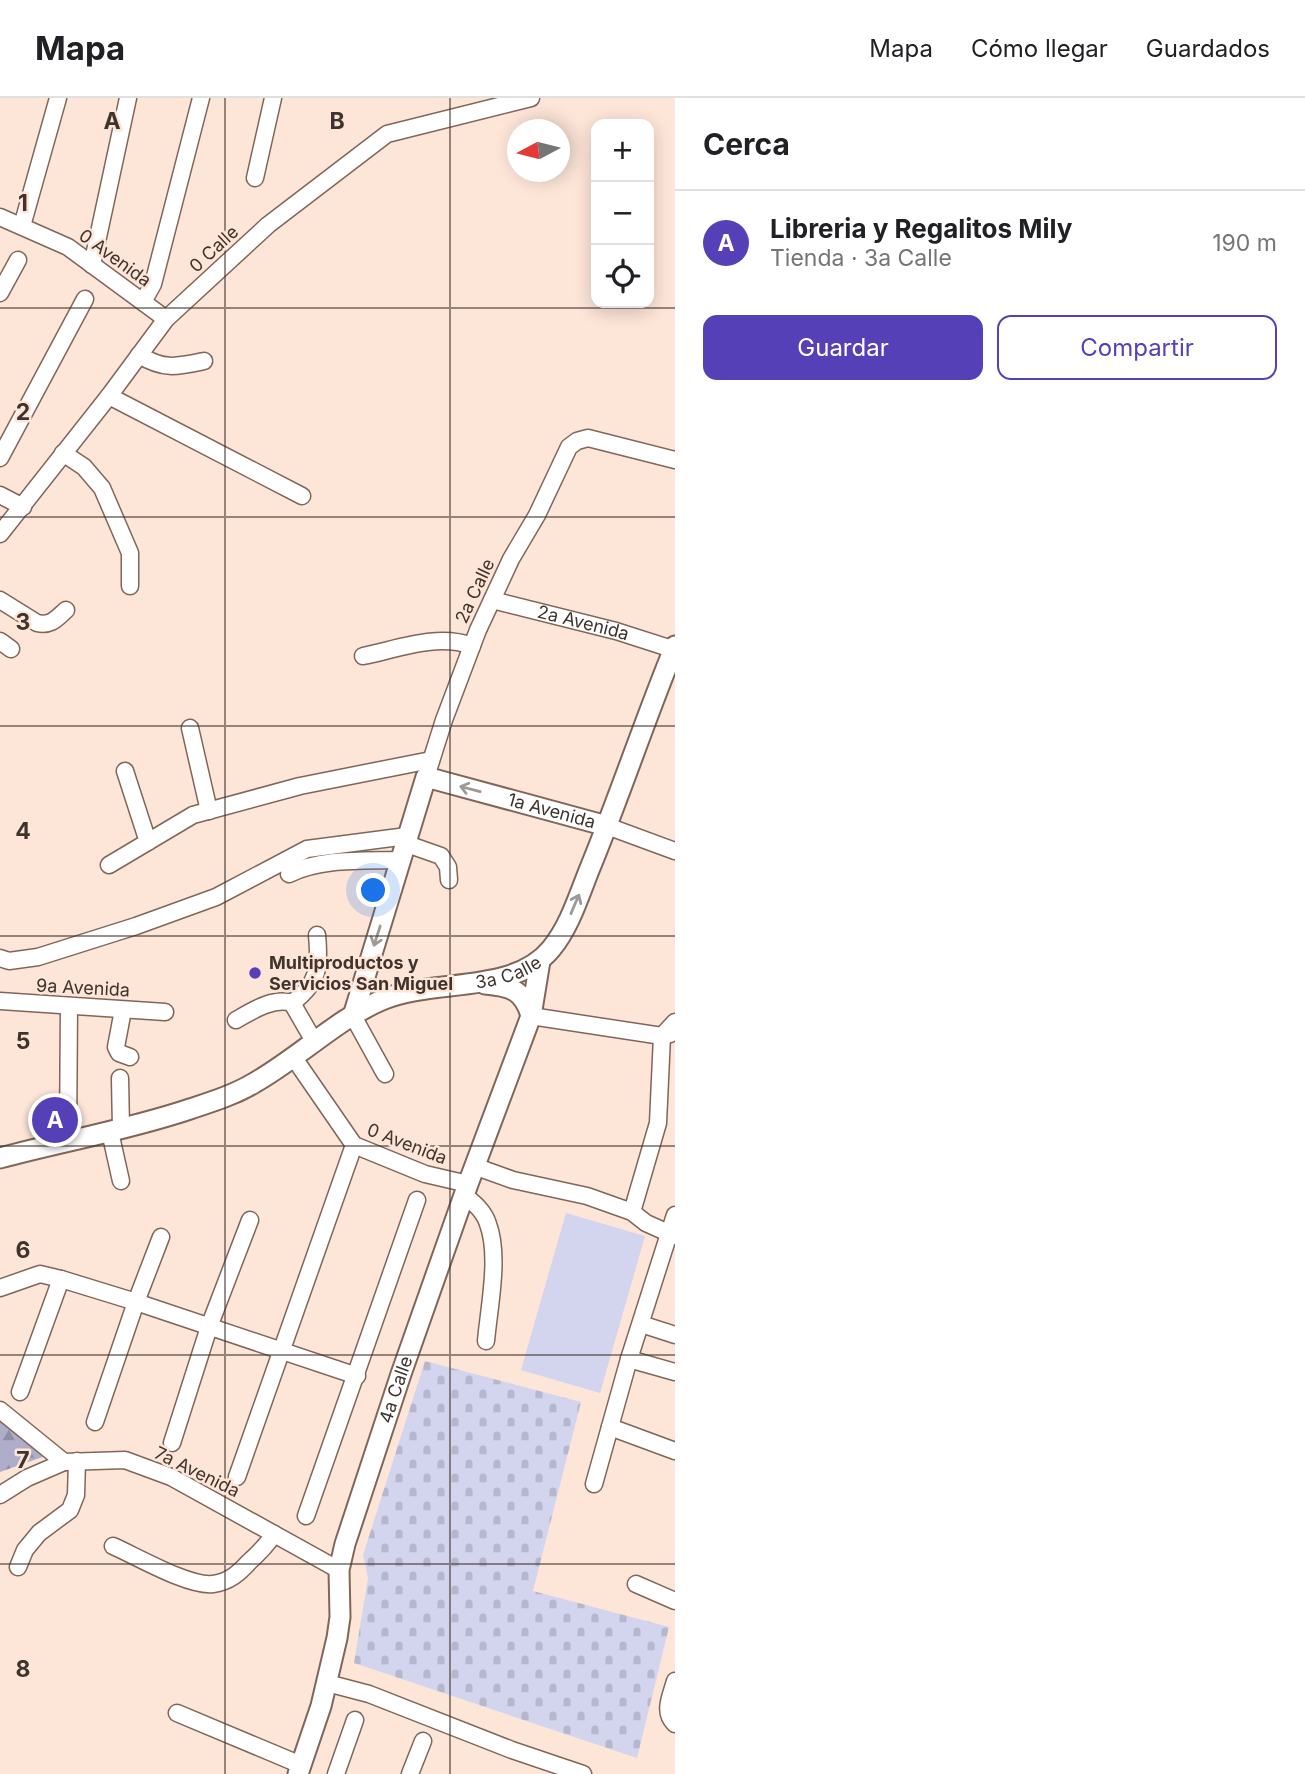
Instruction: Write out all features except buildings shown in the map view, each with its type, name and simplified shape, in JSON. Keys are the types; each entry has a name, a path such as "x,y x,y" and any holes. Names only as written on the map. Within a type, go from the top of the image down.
{"main road":[{"name":"3a Calle","path":"0,1158 151,1122 220,1099 252,1084 354,1016 395,995 477,984 523,970 540,961 555,944 566,925 675,648"},
{"name":"1a Avenida","path":"429,769 607,826"},
{"path":"354,1016 429,769"},
{"name":"4a Calle","path":"299,1769 327,1683 339,1627 339,1570 345,1544 392,1400 531,1016 540,961"},
{"path":"477,984 509,987 523,997 531,1016"}],"street":[{"path":"23,226 58,98"},
{"path":"92,265 128,98"},
{"path":"143,302 153,284 201,98"},
{"path":"255,178 276,98"},
{"name":"0 Calle","path":"0,534 23,508 166,319 268,225 387,134 531,98"},
{"name":"0 Avenida","path":"0,217 68,247 166,319"},
{"path":"0,293 18,260"},
{"path":"0,458 85,299"},
{"path":"139,355 153,363 172,368 204,361"},
{"path":"109,396 302,496"},
{"name":"2a Calle","path":"429,769 472,646 492,600 569,447 577,440 587,438 675,460"},
{"path":"63,453 84,467 102,488 130,553 130,586"},
{"path":"0,495 23,508"},
{"path":"0,600 43,624 52,623 65,610"},
{"name":"2a Avenida","path":"492,600 675,648"},
{"path":"363,656 430,640 463,642 472,646"},
{"path":"190,728 209,811"},
{"path":"109,865 193,815 300,786 429,769"},
{"path":"125,771 148,842"},
{"name":"1a Avenida","path":"607,826 675,851"},
{"path":"289,874 302,868 331,864 404,846"},
{"path":"0,958 9,961 38,957 136,926 216,897 307,849 404,846 441,856 448,867 449,880"},
{"path":"236,1020 264,1005 281,1001 292,1003 308,991 320,961 317,935"},
{"name":"9a Avenida","path":"0,1001 165,1012"},
{"path":"292,1003 315,1043"},
{"path":"68,1141 69,1006"},
{"path":"123,1010 116,1047 119,1053 130,1057"},
{"path":"354,1016 385,1074"},
{"path":"531,1016 668,1035"},
{"path":"632,1212 658,1123 668,1035 675,1022"},
{"name":"0 Avenida","path":"293,1058 354,1145 425,1174 469,1182 513,1180 587,1196 632,1212 672,1235"},
{"path":"120,1078 116,1130 121,1181"},
{"path":"237,1477 354,1145"},
{"path":"469,1182 476,1205 489,1226 493,1260 486,1340"},
{"path":"306,1516 417,1200"},
{"path":"594,1484 629,1359 672,1235 675,1214"},
{"path":"172,1443 209,1327 250,1220"},
{"path":"95,1422 161,1237"},
{"path":"0,1288 40,1274 61,1279 136,1301 357,1376"},
{"path":"20,1392 61,1279"},
{"path":"641,1324 675,1335"},
{"path":"629,1359 675,1371"},
{"path":"0,1410 70,1461 76,1495 69,1510 39,1533 25,1550 18,1567"},
{"path":"610,1427 675,1451"},
{"name":"7a Avenida","path":"70,1461 125,1460 172,1477 339,1570"},
{"path":"0,1495 27,1478 70,1461"},
{"path":"113,1546 190,1581 211,1584 237,1574 268,1544 274,1534"},
{"path":"636,1584 675,1601"},
{"path":"675,1681 667,1711 670,1720 675,1724"},
{"path":"327,1683 369,1694 512,1750 583,1774"},
{"path":"177,1713 299,1769"},
{"path":"336,1774 355,1720"},
{"path":"410,1774 423,1741"}],"green space":[{"path":"566,1213 645,1236 600,1393 521,1370"},
{"path":"425,1361 581,1402 533,1591 669,1627 637,1758 354,1663 368,1578 363,1555"},
{"path":"0,1418 51,1454 0,1472"}],"place":[{"name":"Multiproductos y Servicios San Miguel","path":"255,973"},
{"name":"Libreria y Regalitos Mily","path":"55,1120"}]}
